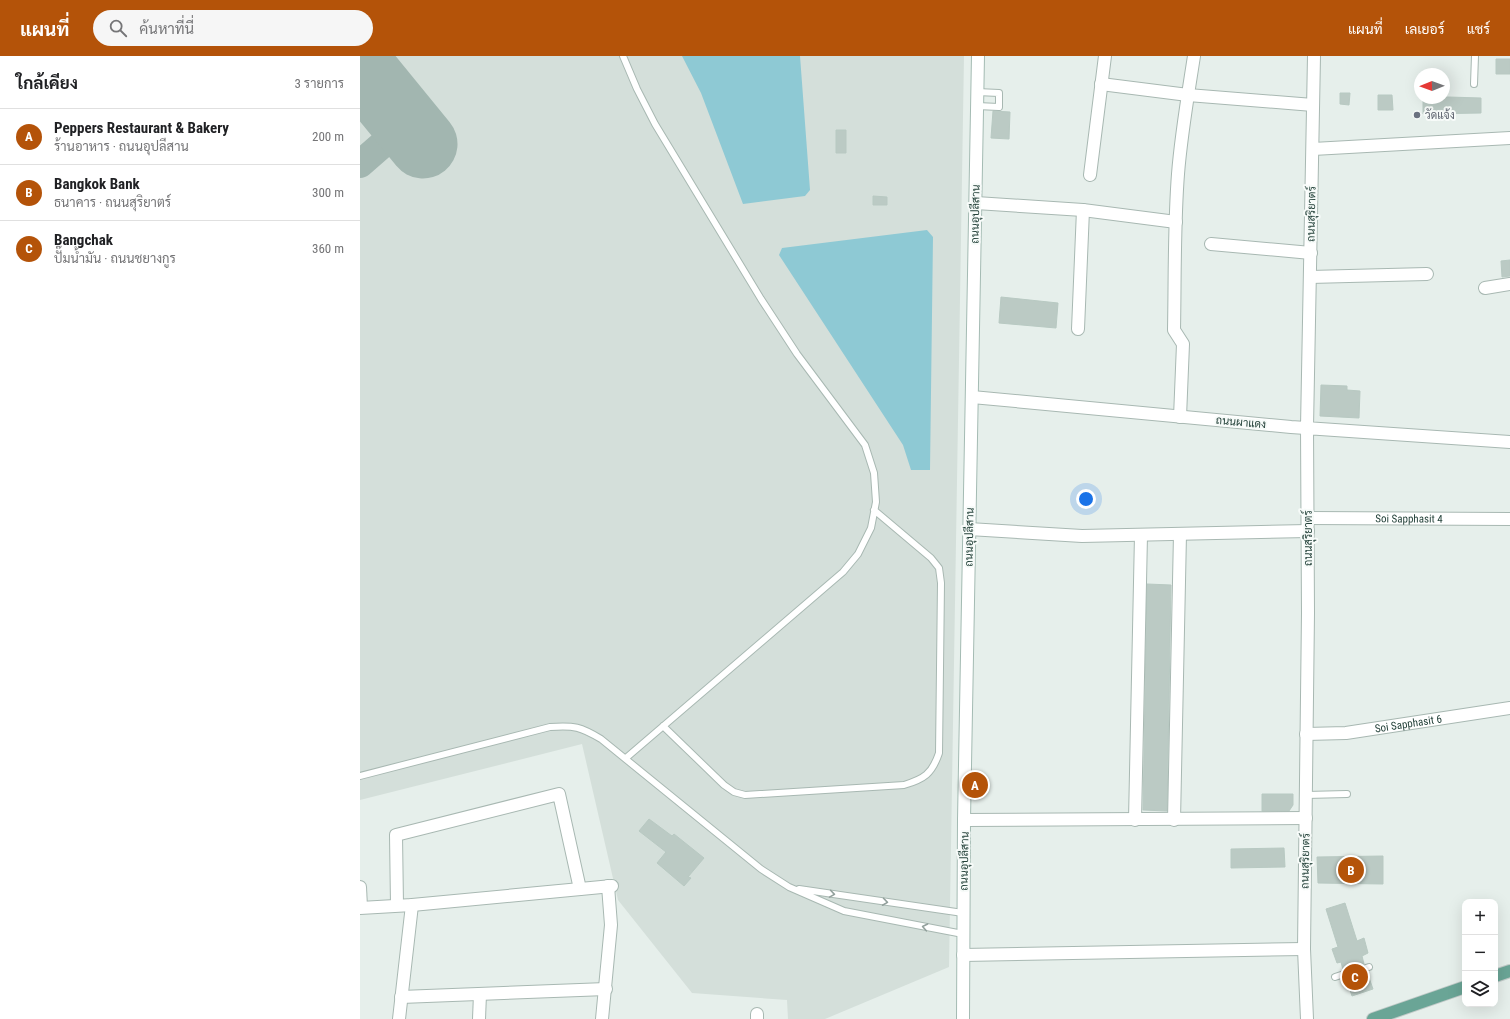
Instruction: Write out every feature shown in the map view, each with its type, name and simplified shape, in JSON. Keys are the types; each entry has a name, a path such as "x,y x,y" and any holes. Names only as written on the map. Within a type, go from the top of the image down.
{"main road":[{"path":"1498,975 1510,971"},
{"path":"1373,1019 1462,988"}],"street":[{"name":"ถนนอุปลีสาน","path":"963,1019 964,820 978,56"},
{"path":"1090,175 1105,56"},
{"path":"1180,417 1183,344 1174,330 1176,222 1178,173 1194,56"},
{"name":"ถนนสุริยาตร์","path":"1306,1019 1304,949 1308,531 1307,428 1314,56"},
{"path":"1101,84 1188,95 1314,105"},
{"path":"1313,150 1510,138"},
{"path":"976,203 1083,210 1176,222"},
{"path":"1078,329 1083,210"},
{"path":"1211,244 1311,253"},
{"path":"1310,277 1427,274"},
{"path":"1485,288 1510,284"},
{"name":"ถนนผาแดง","path":"972,397 1307,428 1510,442"},
{"name":"Soi Sapphasit 4","path":"1308,518 1510,519"},
{"path":"969,529 1082,536 1308,531"},
{"path":"1174,820 1180,534"},
{"path":"1135,820 1141,535"},
{"name":"Soi Sapphasit 6","path":"1306,734 1346,732 1510,708"},
{"path":"397,905 396,835 559,794 580,889"},
{"path":"964,820 1174,820 1306,818"},
{"path":"360,887 360,907 412,905 610,886 611,925 602,1019"},
{"path":"399,1019 412,905"},
{"path":"963,955 1304,949"},
{"path":"401,997 606,989"},
{"path":"479,1019 480,994"}],"lane":[{"path":"623,56 637,89 655,124 761,299 797,354 866,445 874,473 876,502 871,528 858,554 844,572 626,758"},
{"path":"1474,84 1476,56"},
{"path":"977,92 999,93 999,107 977,106"},
{"path":"663,726 724,785 734,792 745,795 904,785 916,782 928,775 935,766 939,753 941,583 939,568 931,558 874,510"},
{"path":"360,776 550,727 569,726 585,729 626,758 761,869 789,887 844,911 963,934"},
{"path":"1306,795 1347,794"},
{"path":"789,887 963,913"},
{"path":"1335,977 1344,974"}],"shaded area":[{"path":"360,56 964,56 949,967 825,1019 788,1019 787,1000 692,993 618,900 582,744 360,800"}],"water":[{"path":"682,56 800,56 810,190 805,196 743,204 701,93"},
{"path":"927,230 933,237 930,470 911,470 903,445 779,255 782,248"}],"building":[{"path":"1496,59 1510,59 1510,74 1496,74"},
{"path":"1340,93 1350,93 1349,105 1340,104"},
{"path":"1378,95 1392,95 1393,110 1378,110"},
{"path":"1450,97 1481,98 1481,113 1423,114 1423,104 1450,104"},
{"path":"993,111 1010,112 1009,139 991,138"},
{"path":"836,130 846,130 846,153 836,153"},
{"path":"873,196 887,197 887,205 873,205"},
{"path":"1510,260 1510,276 1502,277 1501,261"},
{"path":"1001,297 1058,303 1056,328 999,323"},
{"path":"1321,385 1347,386 1347,390 1360,391 1359,418 1320,416"},
{"path":"1147,584 1171,585 1167,811 1143,810"},
{"path":"1262,794 1293,794 1293,805 1289,811 1262,811"},
{"path":"649,819 672,836 674,834 704,858 688,877 691,878 684,886 657,863 666,852 639,831"},
{"path":"1284,848 1285,867 1231,868 1231,849"},
{"path":"1383,856 1383,884 1318,883 1317,857"},
{"path":"1345,903 1357,941 1364,938 1368,953 1362,956 1364,964 1362,965 1362,969 1363,972 1367,972 1373,989 1352,996 1346,978 1348,972 1343,970 1341,962 1337,963 1332,949 1338,947 1326,909"}],"taxiway":[{"path":"360,164 407,123"}],"runway":[{"path":"360,67 423,144"}],"place":[{"name":"วัดแจ้ง","path":"1417,115"},
{"name":"Peppers Restaurant & Bakery","path":"975,785"},
{"name":"Bangkok Bank","path":"1351,870"},
{"name":"Bangchak","path":"1355,977"}]}
